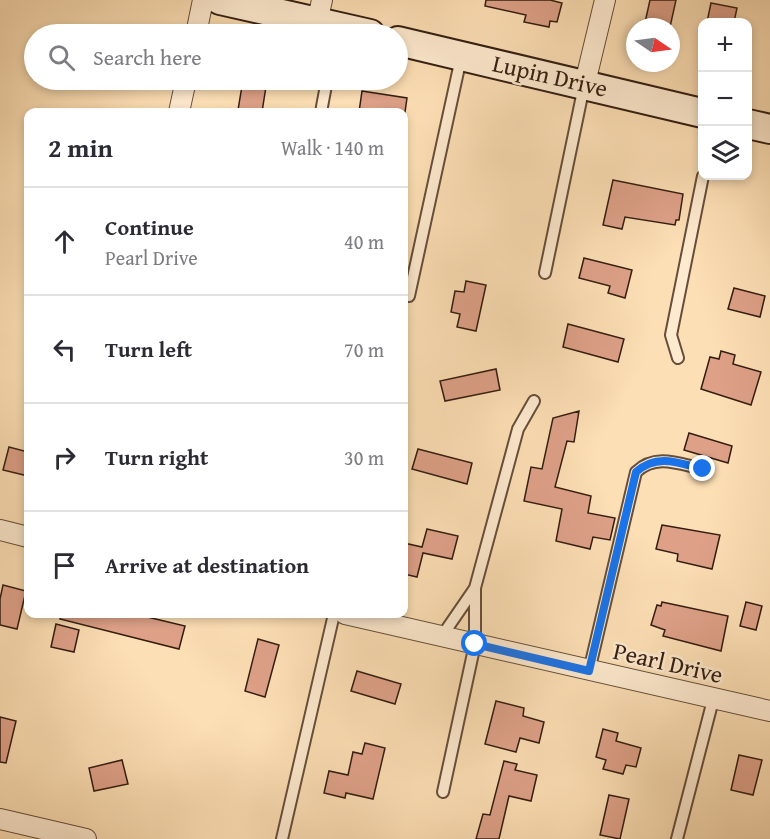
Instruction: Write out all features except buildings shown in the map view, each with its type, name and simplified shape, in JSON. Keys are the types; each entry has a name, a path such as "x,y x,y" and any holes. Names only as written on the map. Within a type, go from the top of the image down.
{"street":[{"path":"198,24 203,0"},
{"path":"220,0 328,21"},
{"path":"585,83 605,0"},
{"name":"Lupin Drive","path":"408,43 585,83 698,112"},
{"path":"180,108 184,90"},
{"path":"752,125 770,129"},
{"path":"0,530 24,536"},
{"name":"Pearl Drive","path":"362,618 713,700 770,711"},
{"path":"0,819 86,839"}],"lane":[{"path":"409,296 462,55"},
{"path":"545,273 585,83"},
{"path":"322,108 325,90"},
{"path":"678,358 671,335 702,180"},
{"path":"443,792 475,644 475,588 518,429 534,401"},
{"path":"589,671 636,472 648,463 662,459 703,469"},
{"path":"441,636 475,588"},
{"path":"282,839 333,618"},
{"path":"677,839 713,700"}],"route":[{"path":"475,644 589,671 636,472 642,466 662,459 703,469"}]}
